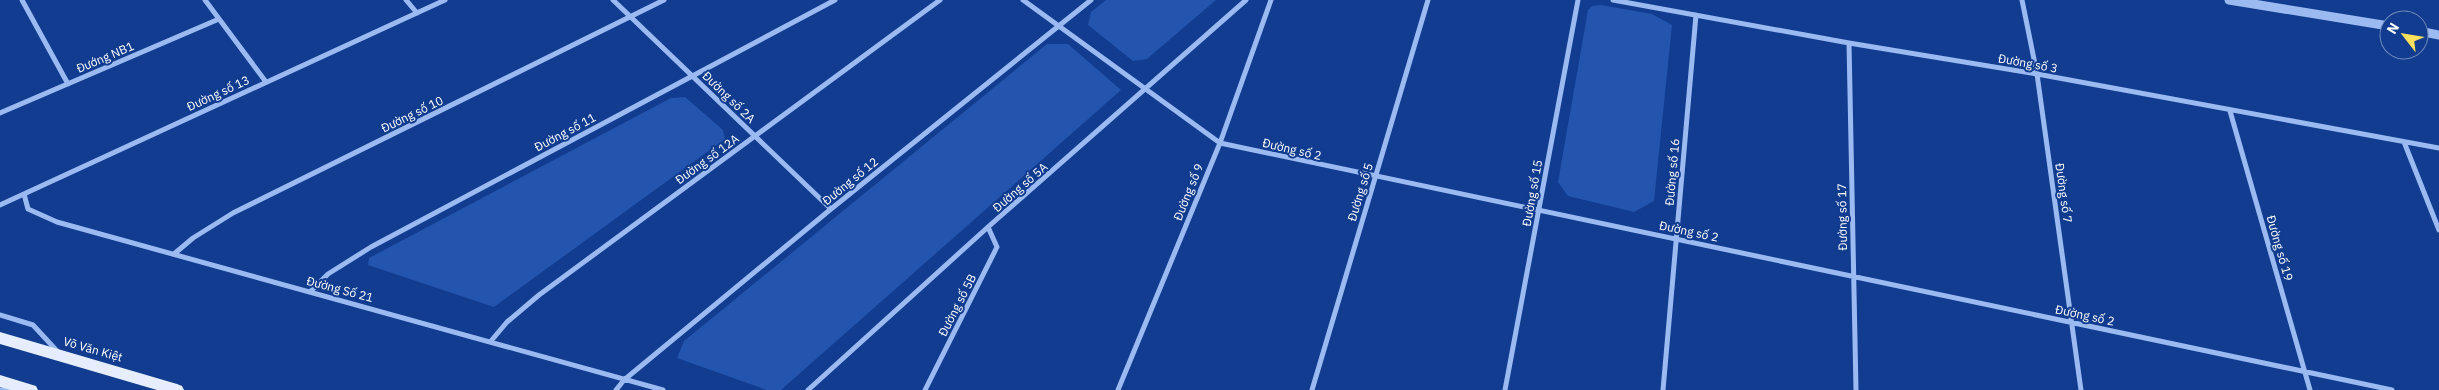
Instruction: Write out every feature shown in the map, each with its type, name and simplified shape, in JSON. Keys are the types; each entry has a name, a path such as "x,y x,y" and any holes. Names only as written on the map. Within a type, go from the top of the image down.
{"main road":[{"name":"Võ Văn Kiệt","path":"0,338 178,390"},
{"path":"0,381 28,389"}],"street":[{"path":"22,0 68,84"},
{"path":"205,0 266,82"},
{"path":"406,0 417,13"},
{"name":"Đường số 13","path":"0,205 444,0"},
{"name":"Đường số 2A","path":"613,0 831,209"},
{"name":"Đường số 10","path":"174,254 193,238 234,213 664,0"},
{"name":"Đường số 11","path":"310,292 328,274 371,247 835,0"},
{"name":"Đường số 12A","path":"491,341 508,322 539,295 940,0"},
{"name":"Đường số 2","path":"1023,0 1145,91 1220,143 2392,390"},
{"name":"Đường số 12","path":"616,390 624,380 831,209 1091,0"},
{"name":"Đường số 5A","path":"808,390 988,227 1145,91 1246,0"},
{"name":"Đường số 9","path":"1118,390 1220,143 1271,0"},
{"name":"Đường số 5","path":"1312,390 1428,0"},
{"name":"Đường số 15","path":"1505,390 1578,0"},
{"name":"Đường số 3","path":"1613,0 1849,43 2037,74 2439,148"},
{"name":"Đường số 7","path":"2022,0 2037,74 2081,390"},
{"path":"2229,0 2379,24"},
{"name":"Đường số 16","path":"1663,390 1696,15"},
{"name":"Đướng NB1","path":"0,113 219,19"},
{"name":"Đường số 17","path":"1849,43 1856,390"},
{"name":"Đường số 19","path":"2230,111 2310,390"},
{"path":"2404,142 2439,230"},
{"name":"Đường Số 21","path":"24,194 28,209 57,222 663,390"},
{"name":"Đường số 5B","path":"925,390 997,247 988,227"},
{"path":"0,315 33,325 61,355"},
{"path":"0,390 28,389"}],"shaded area":[{"path":"1106,0 1216,0 1147,59 1133,61 1088,25 1091,12"},
{"path":"1601,5 1652,14 1672,25 1654,201 1634,212 1568,196 1558,182 1588,10 1592,6"},
{"path":"1047,44 1068,44 1121,90 781,390 767,390 677,358 684,341"},
{"path":"685,97 723,130 725,139 494,307 368,265 369,258 671,98"}]}
